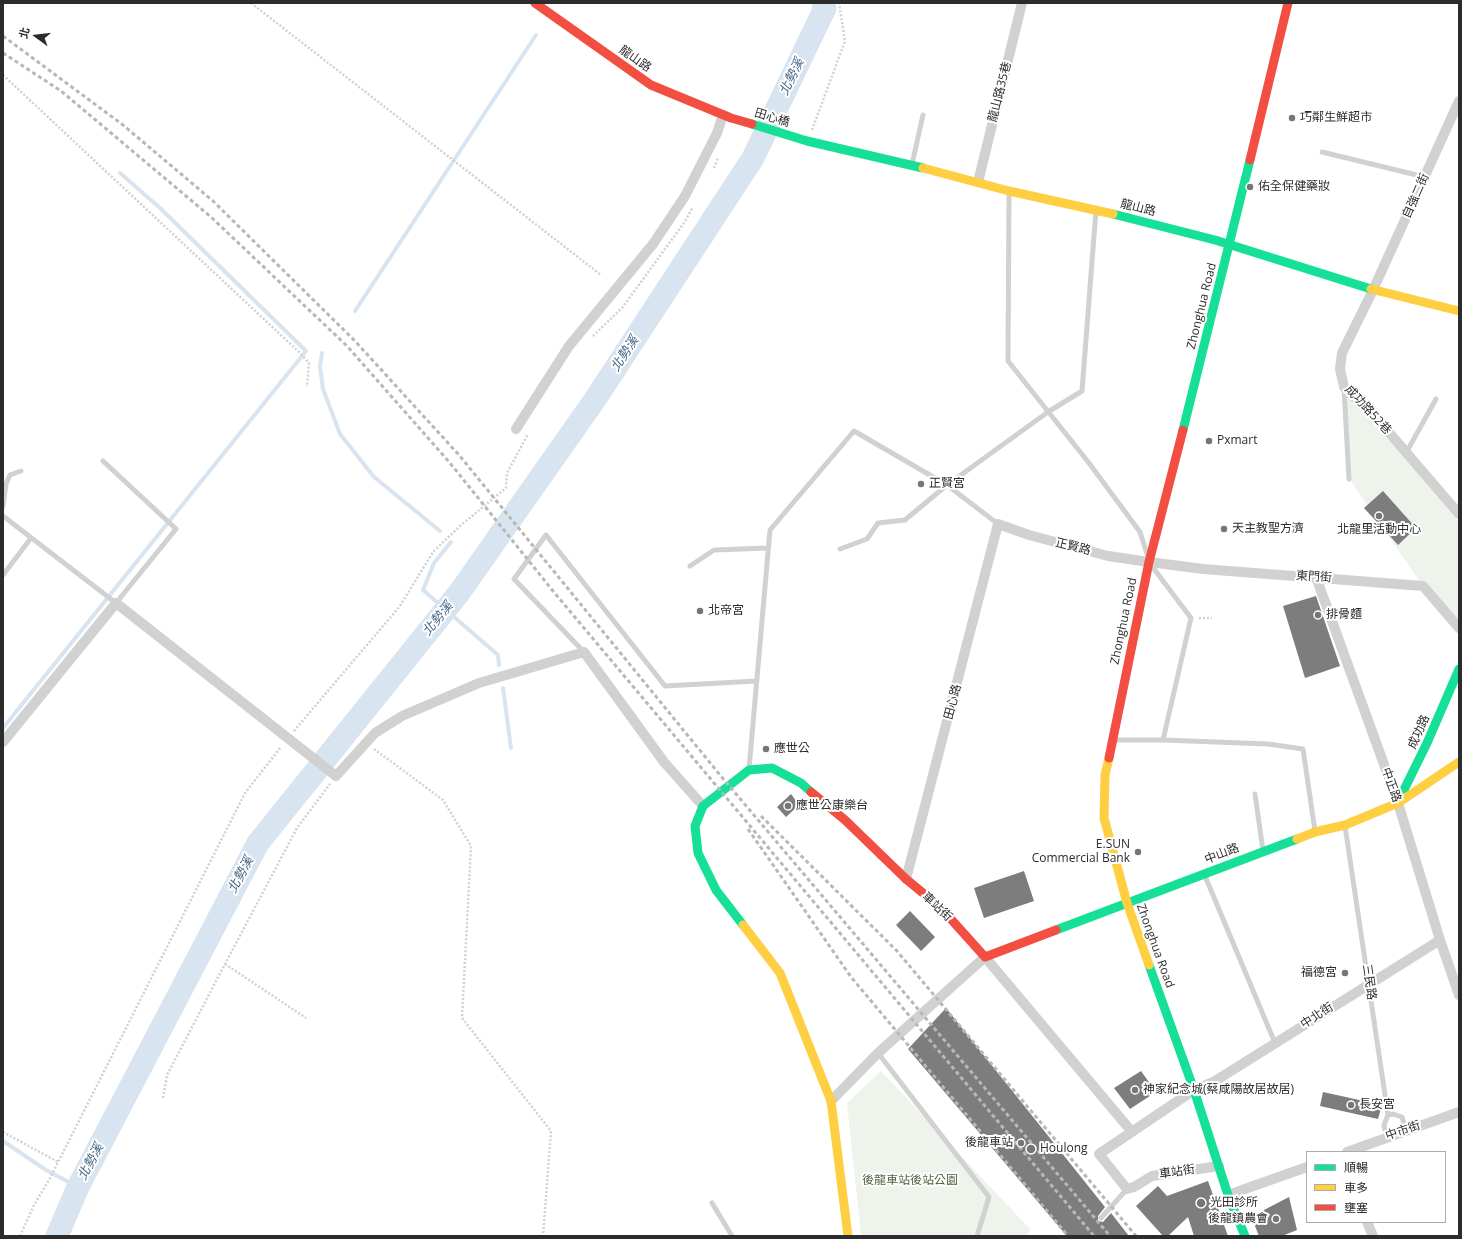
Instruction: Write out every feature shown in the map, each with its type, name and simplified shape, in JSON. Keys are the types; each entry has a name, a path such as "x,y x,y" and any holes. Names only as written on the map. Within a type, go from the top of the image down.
{"street":[{"name":"龍山路35巷","path":"978,182 1022,3"},
{"name":"Zhonghua Road","path":"1244,1236 1228,1195 1194,1090 1127,903 1104,818 1105,775 1111,740 1149,562 1230,244 1288,3"},
{"name":"龍山路","path":"540,4 651,85 727,116"},
{"name":"自強二街","path":"1373,290 1425,177 1456,115 1459,101"},
{"name":"田心橋","path":"727,116 807,141"},
{"path":"516,428 569,346 653,244 686,196 727,116"},
{"name":"龍山路","path":"807,141 912,165 1009,191 1096,210 1230,244 1373,290 1459,310"},
{"name":"成功路52巷","path":"1373,290 1342,353 1340,369 1344,387 1380,422 1459,514"},
{"name":"正賢路","path":"998,524 1029,535 1101,554 1149,562"},
{"name":"田心路","path":"906,879 998,524"},
{"name":"東門街","path":"1149,562 1204,569 1423,586 1459,628"},
{"name":"中正路","path":"1316,577 1398,803 1440,940 1459,995"},
{"path":"3,742 114,601 336,776 375,733 402,716 472,686 584,652 664,762 704,806"},
{"name":"成功路","path":"1398,803 1427,743 1459,669"},
{"name":"中山路","path":"985,957 1315,832 1345,825 1398,803 1459,762"},
{"name":"車站街","path":"749,770 772,768 801,783 850,825 906,879 941,908 985,957 1132,1132"},
{"path":"749,770 704,806 695,826 698,853 716,890 780,973 831,1101 848,1236"},
{"name":"中北街","path":"1194,1090 1215,1081 1370,982 1440,940"},
{"path":"831,1101 878,1053 985,957"},
{"path":"1126,1189 1099,1154 1194,1090"},
{"name":"中市街","path":"1350,1151 1459,1112"},
{"name":"車站街","path":"1126,1189 1134,1187 1152,1176 1219,1166"},
{"path":"1228,1195 1306,1166"},
{"path":"1367,1223 1373,1236"}],"lane":[{"path":"912,165 923,115"},
{"path":"1322,152 1425,177"},
{"path":"1009,191 1008,361 1089,462 1140,532 1149,562 1191,618 1163,740"},
{"path":"840,549 867,539 878,523 905,520 947,485 1048,412 1082,391 1096,210"},
{"path":"1344,387 1349,479"},
{"path":"1406,453 1436,399"},
{"path":"749,770 770,530 854,431 947,485 998,524"},
{"path":"3,516 114,601 176,529 103,460"},
{"path":"3,506 6,484 10,475 21,471"},
{"path":"584,652 514,579 546,535 665,686 756,681"},
{"path":"3,575 31,538"},
{"path":"690,566 714,550 768,548"},
{"path":"1111,740 1163,740 1268,744 1303,749 1315,832"},
{"path":"1255,794 1263,852"},
{"name":"三民路","path":"1345,825 1370,982 1388,1115 1384,1126 1385,1130 1390,1136"},
{"path":"1204,874 1275,1043"},
{"path":"878,1053 990,1197 977,1236"},
{"path":"1388,1115 1393,1114 1402,1117 1404,1124 1401,1132"},
{"path":"1101,1218 1126,1189"},
{"path":"712,1203 732,1236"}],"path":[{"path":"251,3 601,275"},
{"path":"812,128 845,42 839,3"},
{"path":"3,75 299,352 309,363 307,387"},
{"path":"710,174 719,154"},
{"path":"591,339 622,308 684,223 695,202"},
{"path":"20,1236 34,1205 49,1180 245,793 288,738 400,606 434,552 460,526 506,488 507,473 528,432"},
{"path":"366,743 443,800 471,846 462,1018 551,1131 543,1236"},
{"path":"163,1098 166,1075 297,828 336,776"},
{"path":"225,964 306,1018"},
{"path":"3,1132 58,1162"}],"green space":[{"path":"1344,387 1459,522 1459,629 1423,586 1349,479"},
{"name":"後龍車站後站公園","path":"881,1071 1031,1230 1027,1236 861,1236 847,1103"}],"building":[{"path":"1383,491 1416,528 1398,545 1364,508"},
{"path":"1316,596 1340,666 1305,678 1283,606"},
{"name":"應世公康樂台","path":"791,794 799,805 786,817 777,807"},
{"path":"1024,871 1034,901 984,918 974,888"},
{"path":"910,911 935,937 921,951 896,925"},
{"name":"後龍車站","path":"946,1008 1105,1207 1098,1216 1098,1221 1103,1222 1111,1213 1129,1236 1067,1236 908,1049"},
{"name":"神家紀念城(蔡咸陽故居故居)","path":"1141,1071 1156,1092 1130,1109 1114,1088"},
{"name":"長安宮","path":"1323,1092 1382,1105 1378,1119 1320,1106"},
{"path":"1208,1181 1228,1236 1194,1236 1188,1217 1168,1236 1163,1236 1136,1206 1158,1186 1167,1196"},
{"name":"後龍鎮農會","path":"1289,1197 1297,1230 1282,1236 1259,1236 1255,1226 1262,1211"}],"waterway":[{"name":"北勢溪","path":"57,1236 78,1187 258,843 459,593 596,398 753,158 825,8 823,3"},
{"path":"355,311 536,35"},
{"path":"3,728 306,351 160,208 120,173"},
{"path":"322,353 320,366 323,389 340,434 374,477 440,531"},
{"name":"北勢溪","path":"451,542 434,563 423,590 498,655 499,665"},
{"path":"503,688 511,748"},
{"path":"3,1141 46,1170 78,1187"}],"railway":[{"path":"3,36 123,125 213,201 355,341 459,455 720,775 1110,1236"},
{"path":"3,53 61,91 211,217 347,346 450,463 553,591 1094,1236"},
{"path":"761,816 897,951 1136,1236"},
{"path":"748,829 851,977 1068,1236"}],"traffic: fast":[{"path":"752,124 807,141 923,168"},
{"path":"1183,430 1250,160"},
{"path":"1113,214 1215,240 1371,289"},
{"path":"1398,802 1427,743 1459,669"},
{"path":"743,925 716,890 698,853 695,826 703,806 749,770 772,768 801,783 811,792"},
{"path":"1056,930 1297,839"},
{"path":"1149,965 1194,1090 1228,1195 1245,1236"}],"traffic: slow":[{"path":"923,168 1009,191 1113,214"},
{"path":"1371,289 1459,311"},
{"path":"1109,758 1105,775 1104,818 1127,903 1149,965"},
{"path":"1297,839 1315,832 1345,825 1398,803 1459,762"},
{"path":"743,925 780,973 831,1101 848,1236"}],"traffic: jam":[{"path":"535,3 651,85 731,118 752,124"},
{"path":"1250,160 1288,3"},
{"path":"1109,758 1149,562 1183,430"},
{"path":"811,792 845,820 906,879 941,908 985,957 1056,930"}],"place":[{"name":"巧鄰生鮮超市","path":"1292,118"},
{"name":"佑全保健藥妝","path":"1250,187"},
{"name":"Pxmart","path":"1209,441"},
{"name":"正賢宮","path":"921,484"},
{"name":"北龍里活動中心","path":"1379,516"},
{"name":"天主教聖方濟","path":"1224,529"},
{"name":"北帝宮","path":"700,611"},
{"name":"排骨麵","path":"1318,615"},
{"name":"應世公","path":"766,749"},
{"name":"應世公康樂台","path":"788,806"},
{"name":"E.SUN Commercial Bank","path":"1138,852"},
{"name":"福德宮","path":"1345,973"},
{"name":"神家紀念城(蔡咸陽故居故居)","path":"1135,1090"},
{"name":"長安宮","path":"1351,1105"},
{"name":"後龍車站","path":"1021,1143"},
{"name":"Houlong","path":"1031,1149"},
{"name":"光田診所","path":"1201,1203"},
{"name":"後龍鎮農會","path":"1276,1219"}]}
